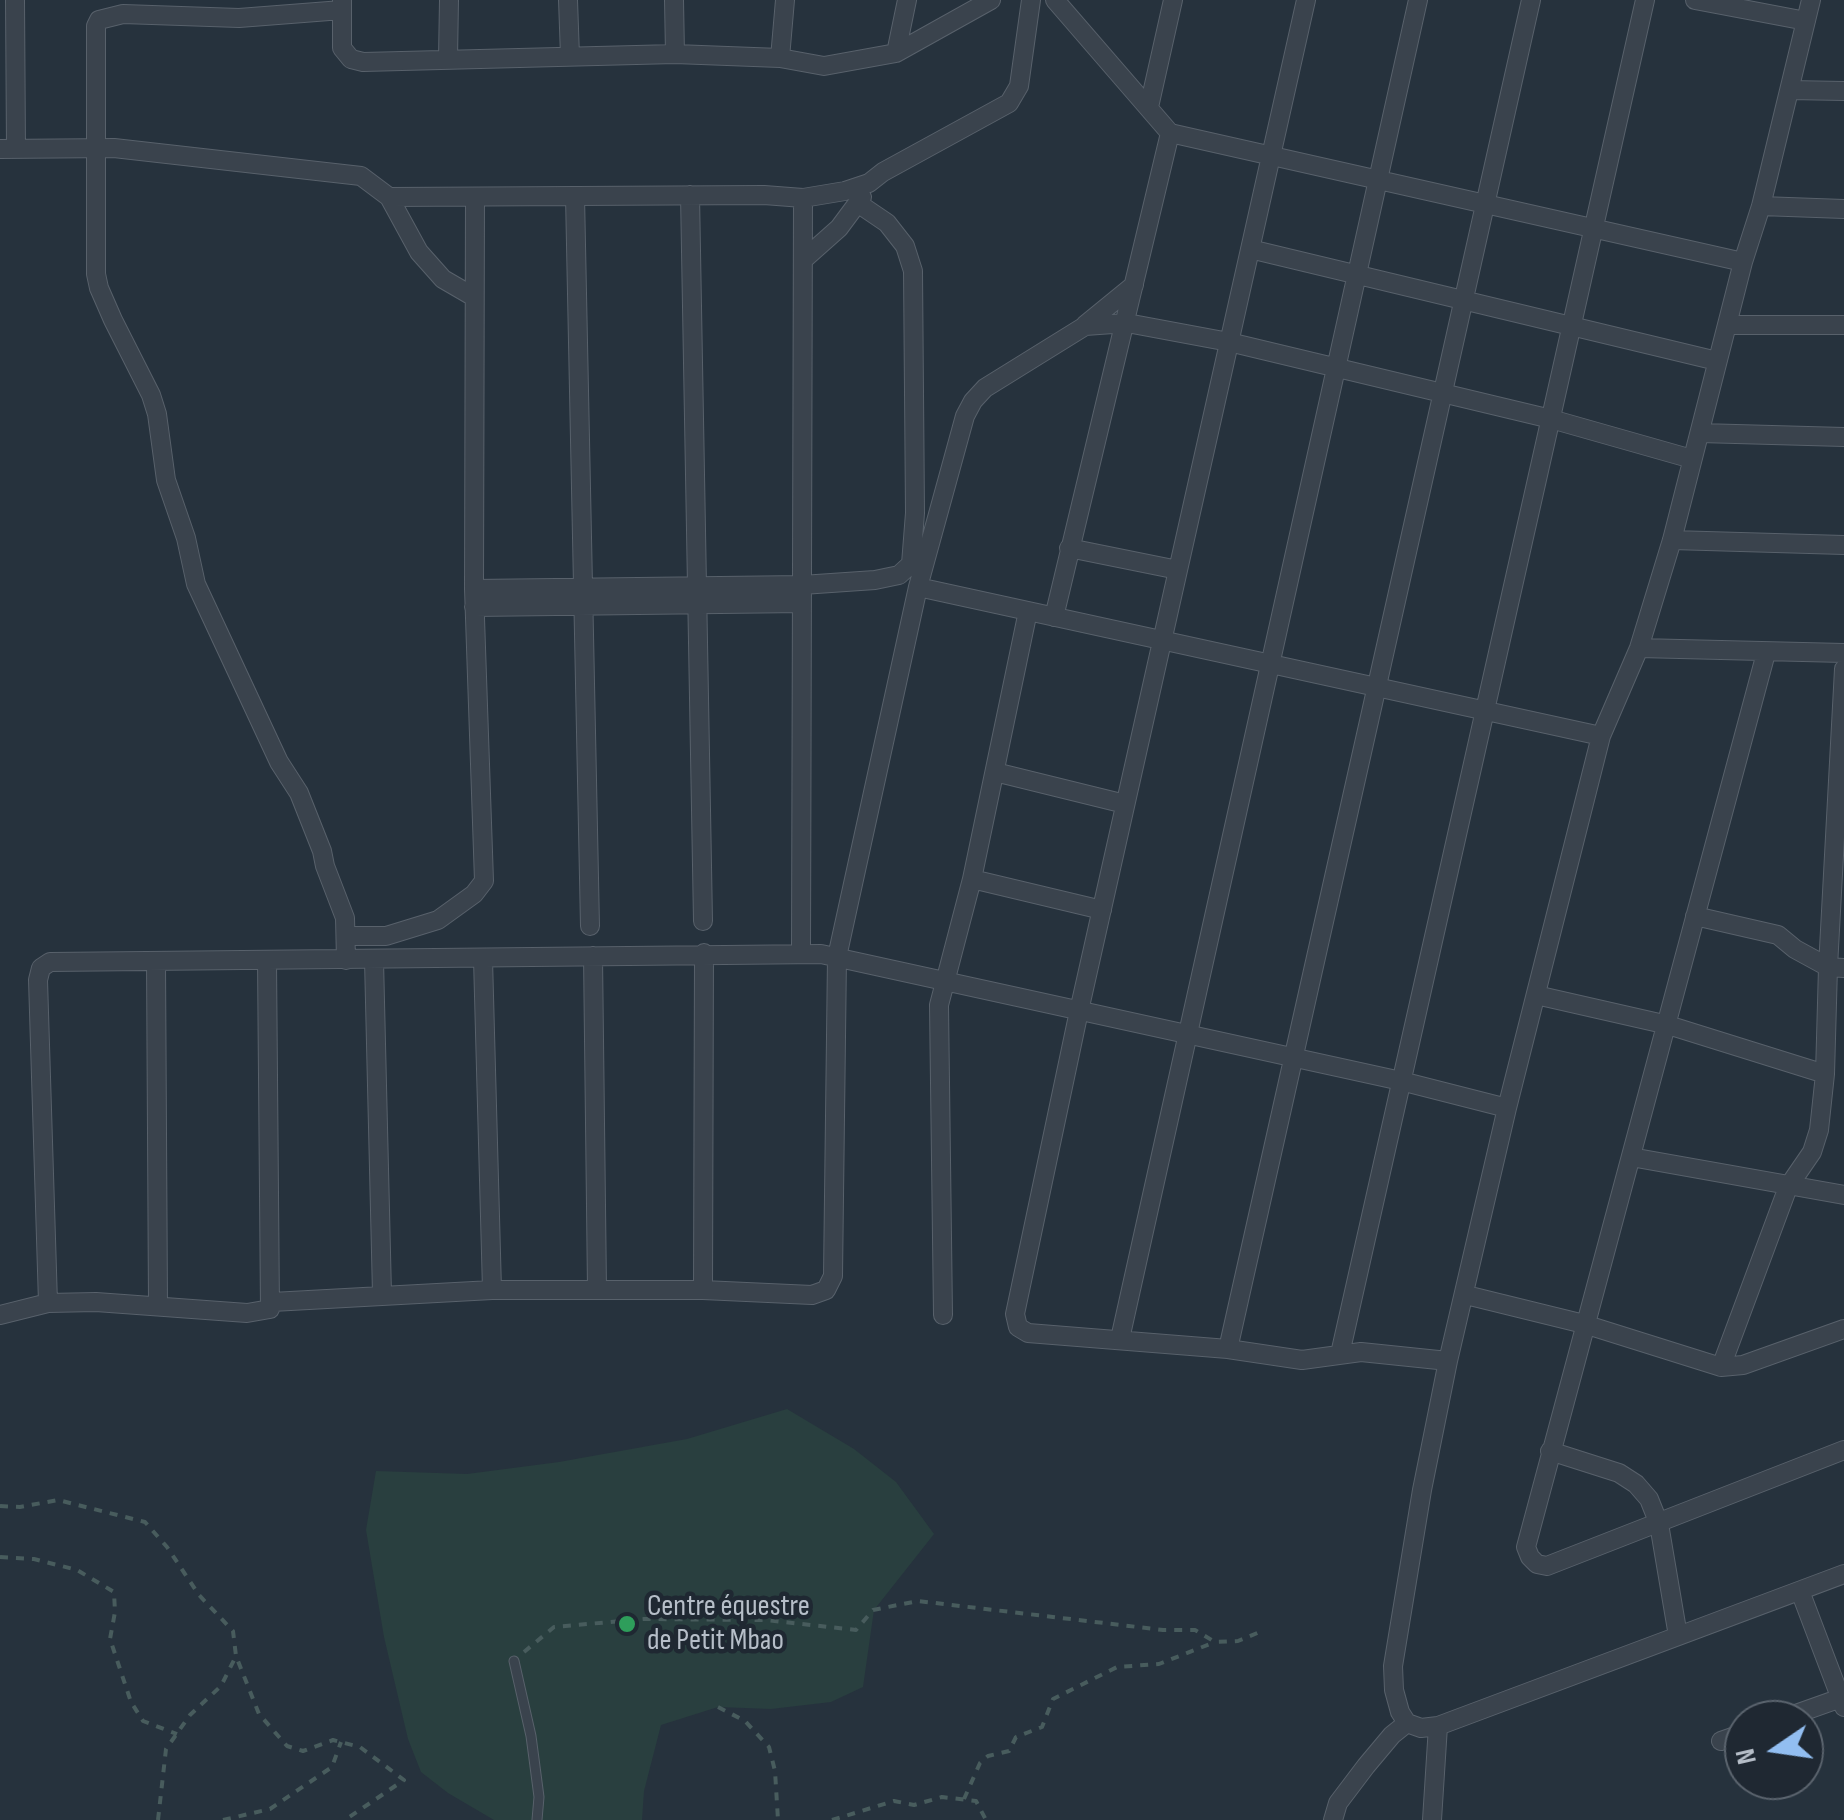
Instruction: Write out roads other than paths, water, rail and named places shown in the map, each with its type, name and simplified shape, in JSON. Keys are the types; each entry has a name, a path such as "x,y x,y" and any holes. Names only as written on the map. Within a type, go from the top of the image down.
{"street":[{"path":"15,0 8,149 96,148 362,176 389,197 419,252 443,279 474,297"},
{"path":"448,58 449,0"},
{"path":"568,0 570,56"},
{"path":"674,0 674,54"},
{"path":"780,58 786,0"},
{"path":"896,53 907,0"},
{"path":"346,960 348,936 339,899 299,793 280,762 196,584 186,538 166,480 151,394 98,288 96,26 122,7 239,9 342,5 342,48 351,59 363,62 674,54 780,58 824,66 896,53 991,0"},
{"path":"389,197 803,198 845,192 869,183 1009,103 1019,86 1031,0"},
{"path":"1055,0 1170,133 1743,262"},
{"path":"1149,107 1173,0"},
{"path":"1306,0 1014,1314 1018,1327 1028,1333 1228,1349 1317,1361 1340,1354 1388,1352 1448,1360"},
{"path":"1120,1339 1418,0"},
{"path":"1228,1349 1531,0"},
{"path":"1340,1354 1645,0"},
{"path":"1694,0 1806,21"},
{"path":"1811,0 1672,540 1639,648 1600,736 1507,1108 1422,1490 1393,1666 1400,1712 1407,1724 1421,1728 1438,1726 1844,1574"},
{"path":"1790,90 1844,91"},
{"path":"1054,616 1170,133"},
{"path":"803,260 839,228 869,183"},
{"path":"690,195 702,921"},
{"path":"348,936 386,936 438,920 474,894 484,881 474,598 474,196"},
{"path":"575,196 590,926"},
{"path":"800,953 803,198"},
{"path":"474,598 802,594 898,575 911,564 913,271 905,246 886,222 858,204"},
{"path":"1761,206 1844,209"},
{"path":"1250,249 1718,361"},
{"path":"272,1302 492,1290 704,1290 812,1295 826,1290 833,1276 837,956 918,587 965,416 985,388 1085,326 1134,285"},
{"path":"1085,326 1127,323 1229,342 1550,419 1692,458"},
{"path":"1728,324 1844,326"},
{"path":"1700,433 1844,437"},
{"path":"1672,540 1844,545"},
{"path":"1069,548 1178,570"},
{"path":"918,587 1600,736"},
{"path":"943,1315 936,1030 1028,611"},
{"path":"1639,648 1844,653"},
{"path":"1766,653 1526,1547 1530,1558 1548,1566 1844,1450"},
{"path":"1721,1367 1788,1187 1812,1152 1819,1130 1836,968 1844,668"},
{"path":"995,772 1125,804"},
{"path":"972,878 1102,910"},
{"path":"1695,916 1778,935 1795,949 1836,968"},
{"path":"48,1303 38,980 41,968 50,962 800,953 837,956 1402,1081 1507,1108"},
{"path":"704,954 704,1290"},
{"path":"593,956 597,1289"},
{"path":"483,958 492,1290"},
{"path":"374,960 382,1294"},
{"path":"156,961 158,1305"},
{"path":"0,1315 48,1303 247,1312 270,1309 268,961"},
{"path":"1536,995 1668,1025 1826,1074"},
{"path":"1631,1156 1844,1195"},
{"path":"1466,1294 1584,1324 1721,1367 1742,1366 1844,1329"},
{"path":"1550,1451 1619,1473 1636,1484 1649,1500 1659,1524 1678,1636"},
{"path":"1800,1590 1842,1702"},
{"path":"1333,1820 1347,1790 1380,1748 1407,1724"},
{"path":"1432,1820 1438,1726"}],"lane":[{"path":"514,1661 531,1736 538,1820"}],"place":[{"name":"Centre équestre de Petit Mbao","path":"627,1624"}]}
